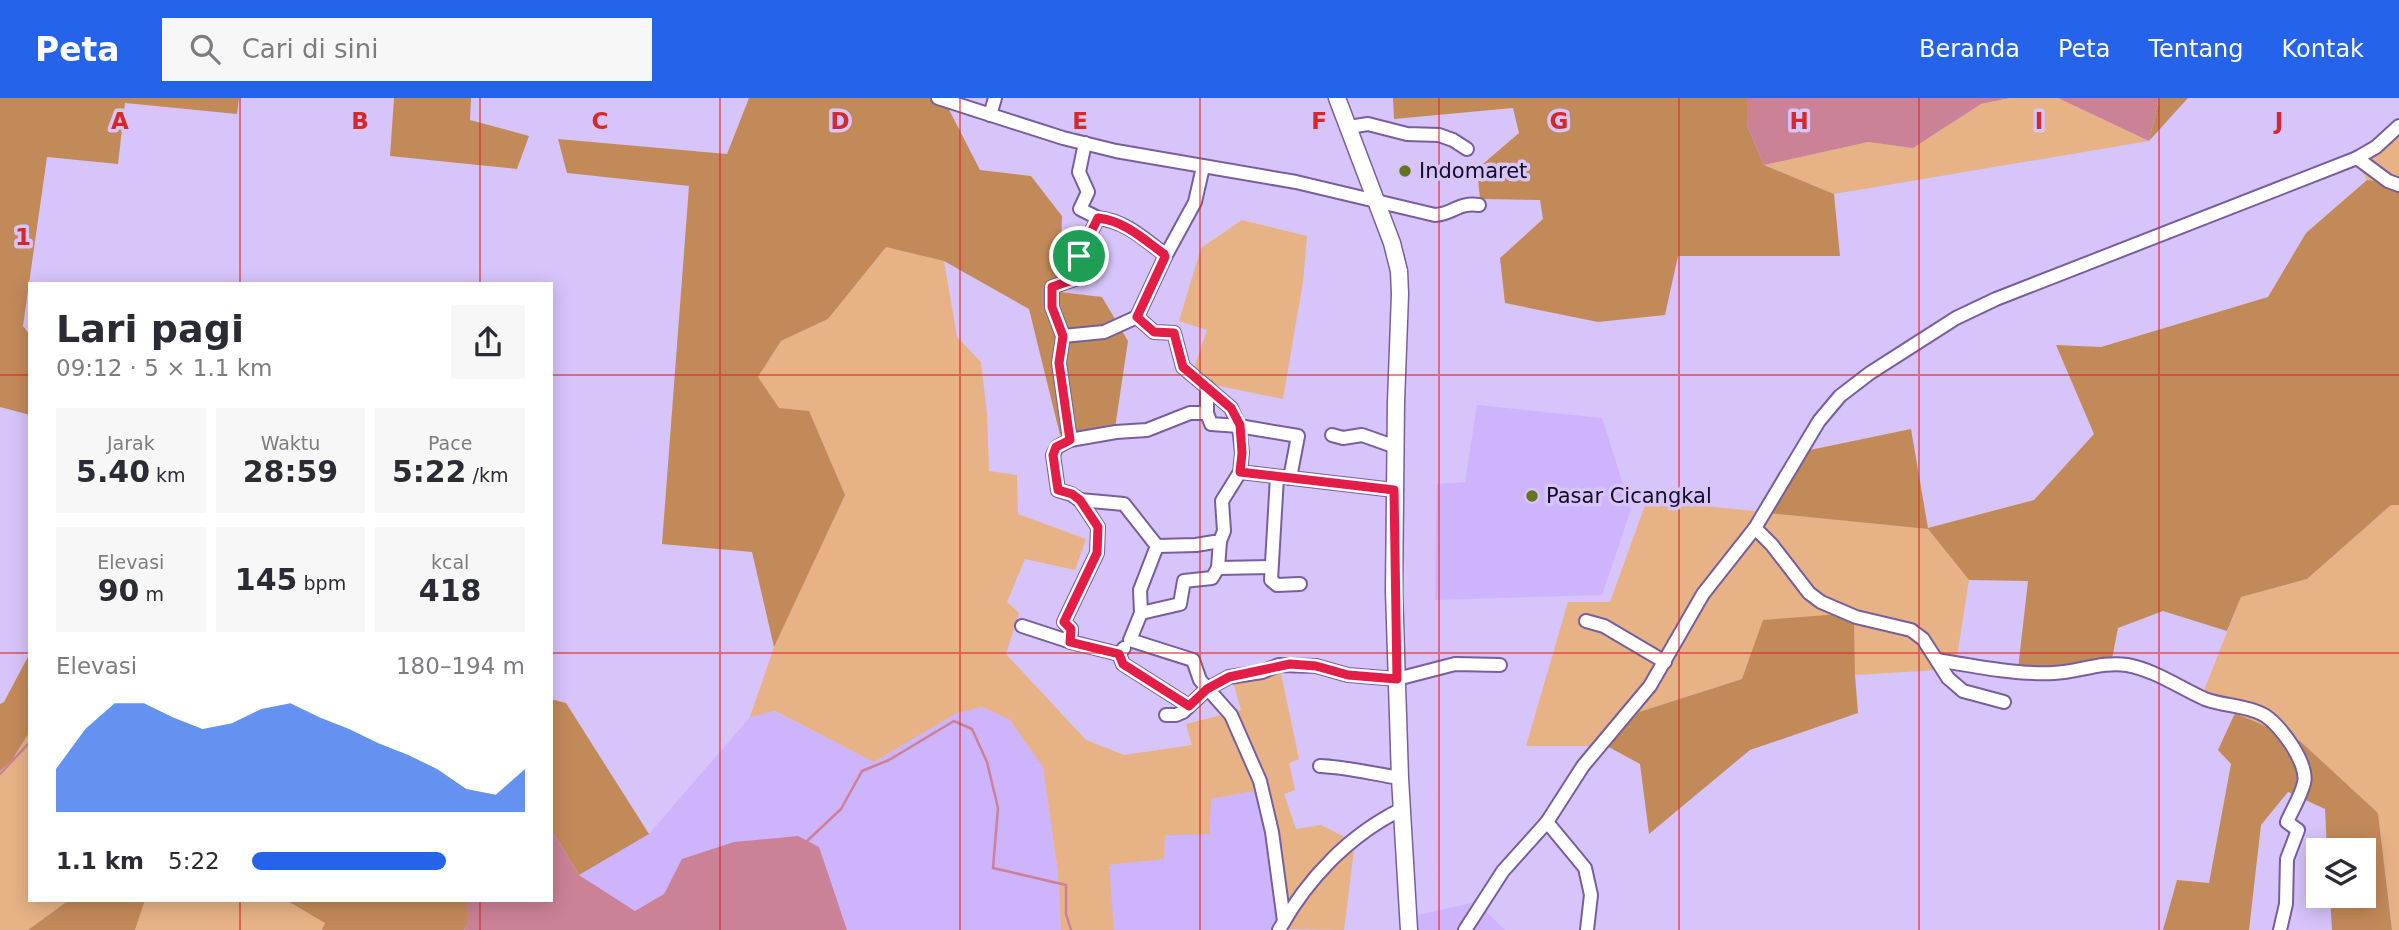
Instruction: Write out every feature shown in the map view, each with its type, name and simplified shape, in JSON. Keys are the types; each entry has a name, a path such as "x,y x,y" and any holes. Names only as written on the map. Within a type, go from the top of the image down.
{"main road":[{"path":"1337,98 1392,243 1399,271 1394,490 1400,778 1409,930"}],"street":[{"path":"938,98 1085,143 1203,167 1296,182 1435,215 1441,215 1466,203 1479,205"},
{"path":"990,115 995,98"},
{"path":"1349,127 1368,124 1407,134 1439,135 1453,139 1467,149"},
{"path":"1465,930 1503,872 1547,822 1583,765 1650,686 1703,594 1755,528 1809,437 1840,396 1870,373 1956,318 1996,299 2357,158 2376,148 2399,126"},
{"path":"1085,143 1079,172 1088,192 1080,209 1127,227 1165,257"},
{"path":"2357,158 2388,181 2399,185"},
{"path":"1063,336 1104,332 1137,317 1195,202 1203,167"},
{"path":"1070,440 1059,363 1063,336 1052,307 1052,287 1078,278 1079,256 1098,218"},
{"path":"1137,317 1154,332 1174,333 1183,367 1231,408 1240,425 1242,453 1240,472 1222,501 1224,531 1220,541 1218,568 1212,578 1184,581 1180,604 1141,613"},
{"path":"1207,387 1207,413 1211,424 1240,425 1298,436 1284,477 1271,567 1273,583 1300,584"},
{"path":"1070,642 1071,629 1064,622 1097,553 1098,527 1080,500 1072,494 1058,490 1053,455 1056,447 1070,440 1147,430 1190,413 1207,413"},
{"path":"1332,435 1343,438 1362,435 1396,447"},
{"path":"1240,472 1394,490"},
{"path":"1080,500 1124,504 1157,546"},
{"path":"1755,528 1772,545 1809,593 1856,617 1911,631 1923,639 1948,678 1963,691 2004,702"},
{"path":"1157,546 1220,541"},
{"path":"1119,654 1130,639 1141,613 1140,590 1157,546"},
{"path":"1218,568 1271,567"},
{"path":"1586,621 1604,626 1665,662"},
{"path":"1021,626 1119,654"},
{"path":"1130,639 1193,660 1200,680 1231,715 1260,781 1272,832 1281,925"},
{"path":"1119,654 1123,664 1189,706"},
{"path":"1937,660 1976,667 2053,673 2114,664 2129,665 2146,670 2208,700 2263,714 2276,724 2302,762 2305,773 2304,784 2287,822 2298,830 2287,859 2286,904 2280,930"},
{"path":"1166,715 1176,715 1207,689 1229,677 1290,664 1316,666 1348,675 1397,679 1455,664 1500,665"},
{"path":"1320,766 1400,778"},
{"path":"1281,925 1315,876 1332,858 1386,817 1402,809"},
{"path":"1547,822 1585,868 1591,895 1587,930"}],"shaded area":[{"path":"0,98 239,98 237,114 125,103 118,164 47,157 23,326 28,332 28,414 0,407"},
{"path":"394,98 471,98 470,120 529,136 517,169 390,156"},
{"path":"749,98 943,98 980,170 1031,176 1062,216 1060,292 1102,297 1128,341 1115,428 1060,435 1029,309 944,261 886,247 828,319 781,341 758,377 779,408 809,411 845,495 774,647 752,552 662,544 689,186 567,173 558,139 727,154"},
{"path":"1393,98 1747,98 1747,125 1764,165 1834,194 1840,256 1678,256 1665,315 1598,322 1505,303 1500,258 1543,219 1540,200 1480,199 1477,169 1519,133 1513,108 1394,119"},
{"path":"1747,98 2010,98 1981,104 1913,148 1868,142 1764,165 1747,125"},
{"path":"2010,98 2058,98 2149,141 1834,194 1764,165 1868,142 1913,148 1981,104"},
{"path":"2058,98 2159,98 2149,141"},
{"path":"2159,98 2188,98 2149,141"},
{"path":"2399,121 2399,183 2367,180 2354,157"},
{"path":"2367,180 2399,183 2399,505 2391,505 2307,579 2241,597 2227,631 2163,611 2118,628 2111,664 2018,669 2028,581 1969,580 1928,529 1767,513 1805,451 1911,429 1928,528 2034,500 2094,434 2056,345 2101,347 2268,297 2306,233"},
{"path":"1242,220 1307,236 1303,282 1283,399 1190,380 1207,330 1179,321 1201,248"},
{"path":"886,246 944,261 957,337 981,362 987,414 989,471 1017,475 1018,514 1086,539 1075,570 1025,559 1007,602 1019,613 1006,654 1086,740 1124,755 1192,745 1186,724 1241,710 1233,682 1279,664 1299,759 1289,763 1295,790 1284,794 1296,829 1321,825 1355,842 1344,930 1277,929 1275,831 1263,789 1211,799 1209,834 1165,835 1164,859 1109,865 1114,930 1061,930 1058,873 1043,767 1010,720 983,707 957,713 874,762 775,711 750,717 774,647 779,409 758,377 781,341 828,319"},
{"name":"Pasar Cicangkal","path":"1477,405 1602,418 1631,509 1602,595 1435,600 1437,484 1465,482"},
{"path":"1647,500 1928,529 1969,580 1955,669 1855,675 1854,613 1742,679 1639,712 1607,746 1526,746 1568,602 1610,602"},
{"path":"2391,505 2399,505 2399,930 2392,930 2378,813 2300,741 2201,698 2241,597 2307,579"},
{"path":"1854,613 1858,713 1750,750 1649,834 1640,764 1607,746 1639,712 1742,679 1763,620"},
{"path":"28,657 28,734 12,760 0,771 0,704 4,702"},
{"path":"553,700 566,703 649,834 579,875 553,832"},
{"path":"983,707 1010,720 1043,767 1058,873 1061,930 847,930 842,914 683,859 664,894 635,911 579,875 649,834 750,717 774,711 874,762 957,713"},
{"path":"2235,713 2300,741 2378,813 2392,930 2332,930 2331,908 2376,908 2376,838 2326,838 2325,809 2288,792 2261,825 2249,930 2163,930 2177,880 2209,883 2231,764 2218,750"},
{"path":"28,734 28,902 66,902 28,930 0,930 0,771 12,760"},
{"path":"1263,789 1275,831 1276,930 1114,930 1108,865 1164,859 1165,835 1211,799"},
{"path":"553,832 579,875 635,911 664,894 682,859 734,842 798,836 819,847 847,930 464,930 467,926 467,902 553,902"},
{"path":"66,902 144,902 135,930 28,930"},
{"path":"144,902 289,902 326,923 322,930 135,930"},
{"path":"289,902 467,902 467,926 464,930 322,930 325,923"},
{"path":"1476,902 1505,930 1405,930 1405,918"}],"waterway":[{"path":"806,842 841,809 862,771 889,760 954,721 972,729 987,762 998,808 993,868 1066,885 1066,914 1071,930"},
{"path":"0,774 28,744"}],"place":[{"name":"Indomaret","path":"1405,171"},
{"name":"Pasar Cicangkal","path":"1532,496"}],"route":[{"path":"1098,218 1114,220 1127,227 1164,254 1165,257 1137,317 1154,332 1174,333 1183,367 1231,408 1240,425 1240,472 1394,490 1397,679 1348,675 1316,666 1279,665 1262,672 1229,677 1207,689 1189,706 1123,664 1119,654 1070,642 1071,629 1064,622 1097,553 1098,527 1080,500 1072,494 1058,490 1053,455 1056,447 1070,440 1059,363 1063,336 1052,307 1052,287 1078,278 1079,256 1098,218"}]}
